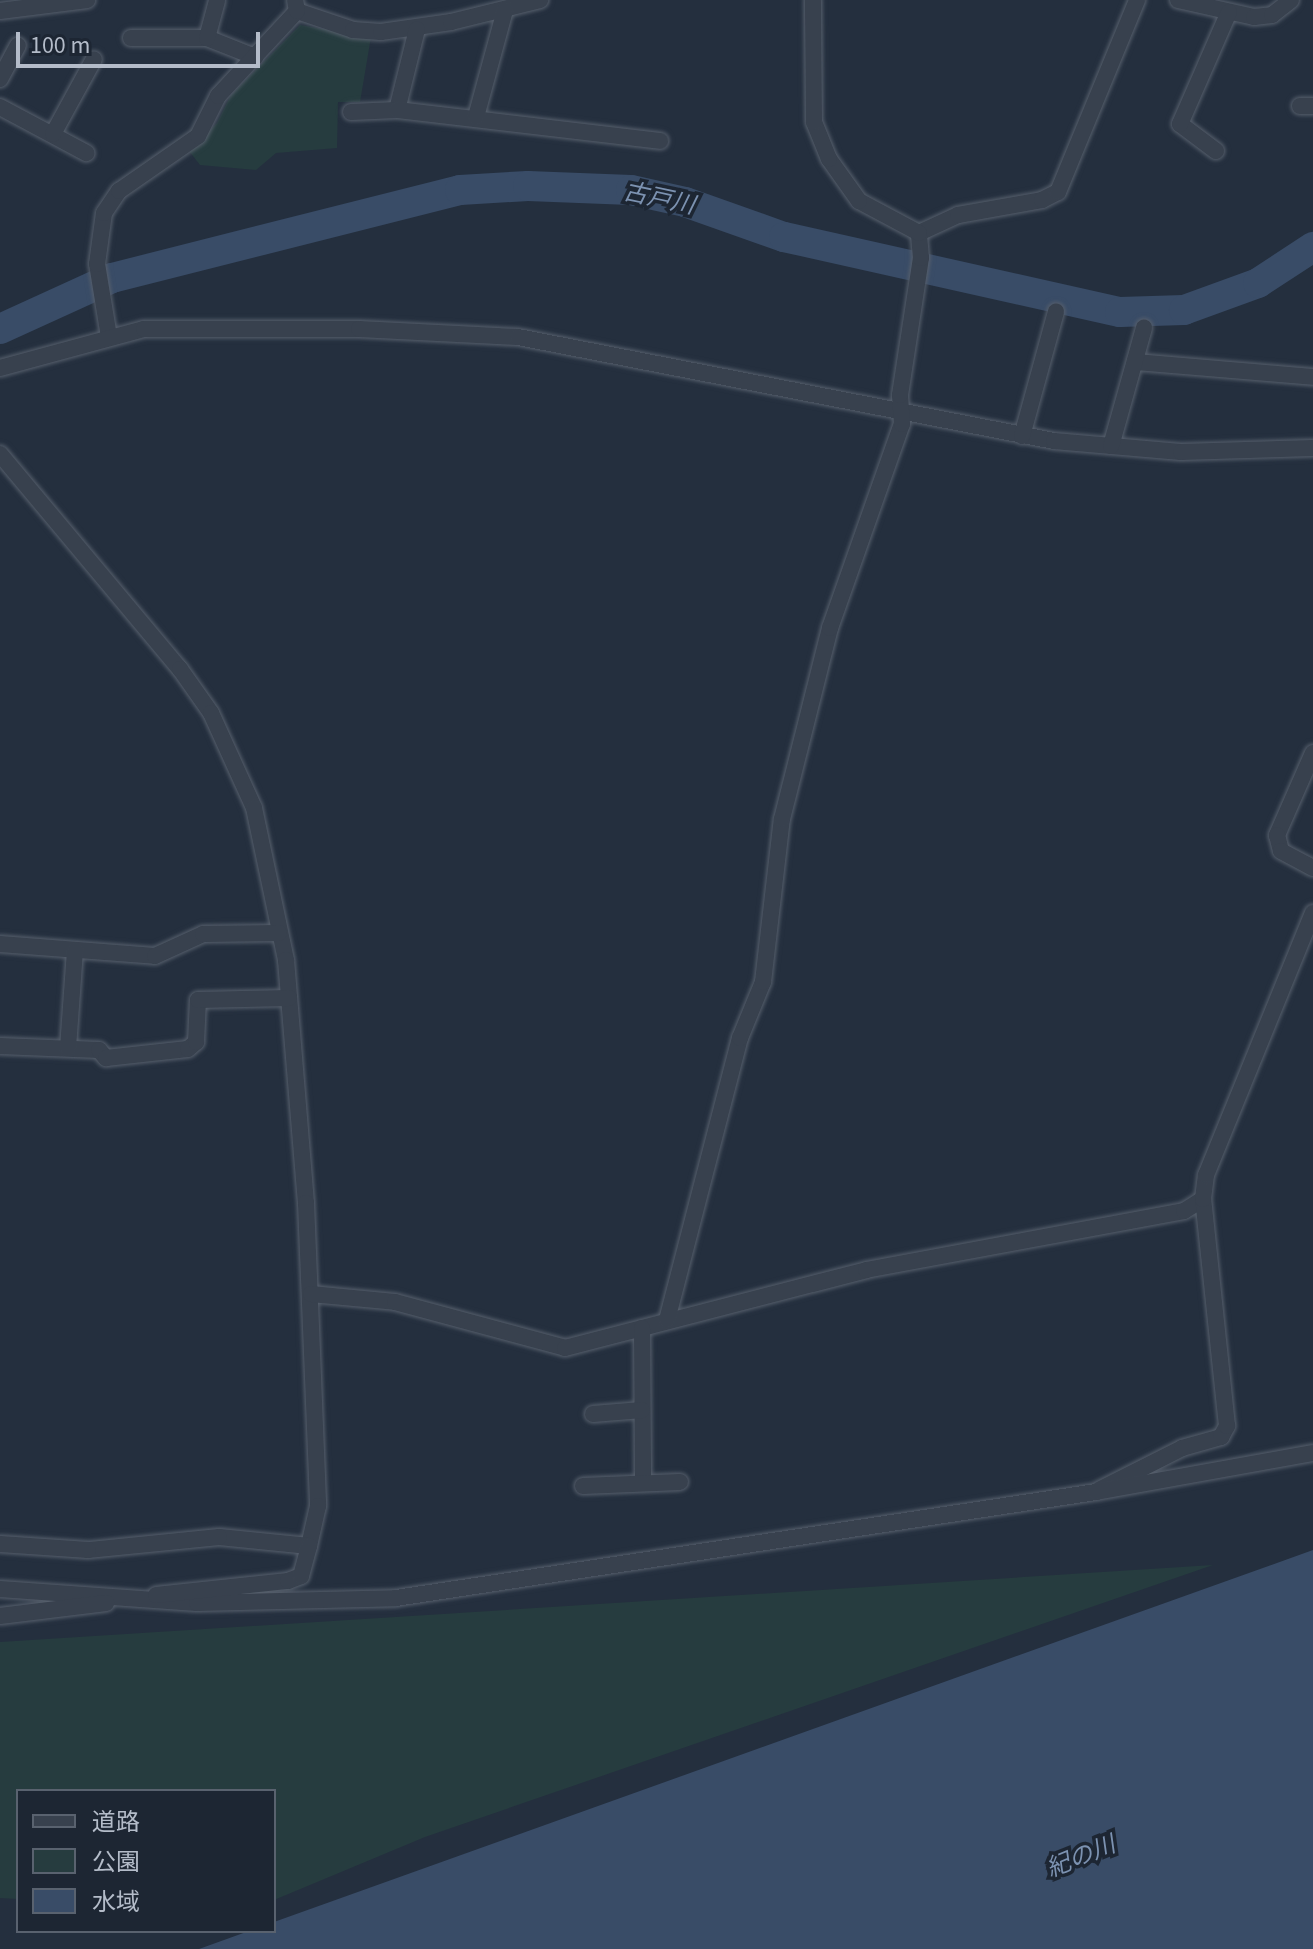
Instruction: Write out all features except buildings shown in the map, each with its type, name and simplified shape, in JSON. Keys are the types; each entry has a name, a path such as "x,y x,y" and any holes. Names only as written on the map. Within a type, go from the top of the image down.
{"street":[{"path":"0,11 87,0"},
{"path":"207,38 217,0"},
{"path":"109,337 97,264 104,213 119,191 198,136 218,96 255,57 296,5 353,30 417,29 540,0"},
{"path":"813,0 814,122 829,159 859,201 919,233"},
{"path":"919,233 958,215 1042,200 1058,192 1137,0"},
{"path":"1178,0 1272,15 1291,0"},
{"path":"1216,151 1180,124 1236,9"},
{"path":"476,117 505,10"},
{"path":"397,110 417,29"},
{"path":"131,38 207,38 255,57"},
{"path":"0,79 18,45"},
{"path":"53,134 94,59"},
{"path":"0,107 86,153"},
{"path":"351,112 397,110 476,117 660,141"},
{"path":"667,1320 740,1038 763,982 782,819 811,699 830,628 898,440 921,258 919,233"},
{"path":"1022,436 1056,312"},
{"path":"0,368 144,329 211,327 518,337 1022,436 1181,452 1313,448"},
{"path":"1111,446 1144,328"},
{"path":"1135,362 1313,377"},
{"path":"0,454 211,713 254,808 289,998 311,1294 318,1506 301,1576 288,1581 246,1581 0,1616"},
{"path":"1313,753 1277,835 1281,851 1313,868"},
{"path":"1096,1492 1108,1481 1157,1459 1221,1437 1227,1426 1203,1199 1206,1175 1313,913"},
{"path":"0,944 155,956 203,934 279,933"},
{"path":"68,1048 75,950"},
{"path":"0,1046 99,1050 106,1058 188,1049 196,1042 198,1000 289,998"},
{"path":"311,1294 395,1302 565,1348 866,1270 1184,1211 1203,1199"},
{"path":"642,1328 643,1483"},
{"path":"593,1414 642,1410"},
{"path":"0,1589 132,1599 306,1604 396,1598 1096,1492 1313,1453"},
{"path":"583,1486 680,1482"},
{"path":"0,1544 88,1550 219,1537 309,1546"}],"green space":[{"path":"300,25 371,37 360,102 338,102 337,148 276,153 256,170 200,165 189,151 217,123 231,95"},
{"path":"1213,1565 425,1837 276,1899 276,1789 16,1789 16,1899 0,1898 0,1642"}],"water":[{"name":"紀の川","path":"1313,1550 1313,1949 199,1949 243,1933 276,1933 276,1921"}],"waterway":[{"name":"古戸川","path":"0,329 112,278 460,190 528,186 631,190 685,202 784,237 1120,312 1184,310 1258,283 1313,247"}]}
